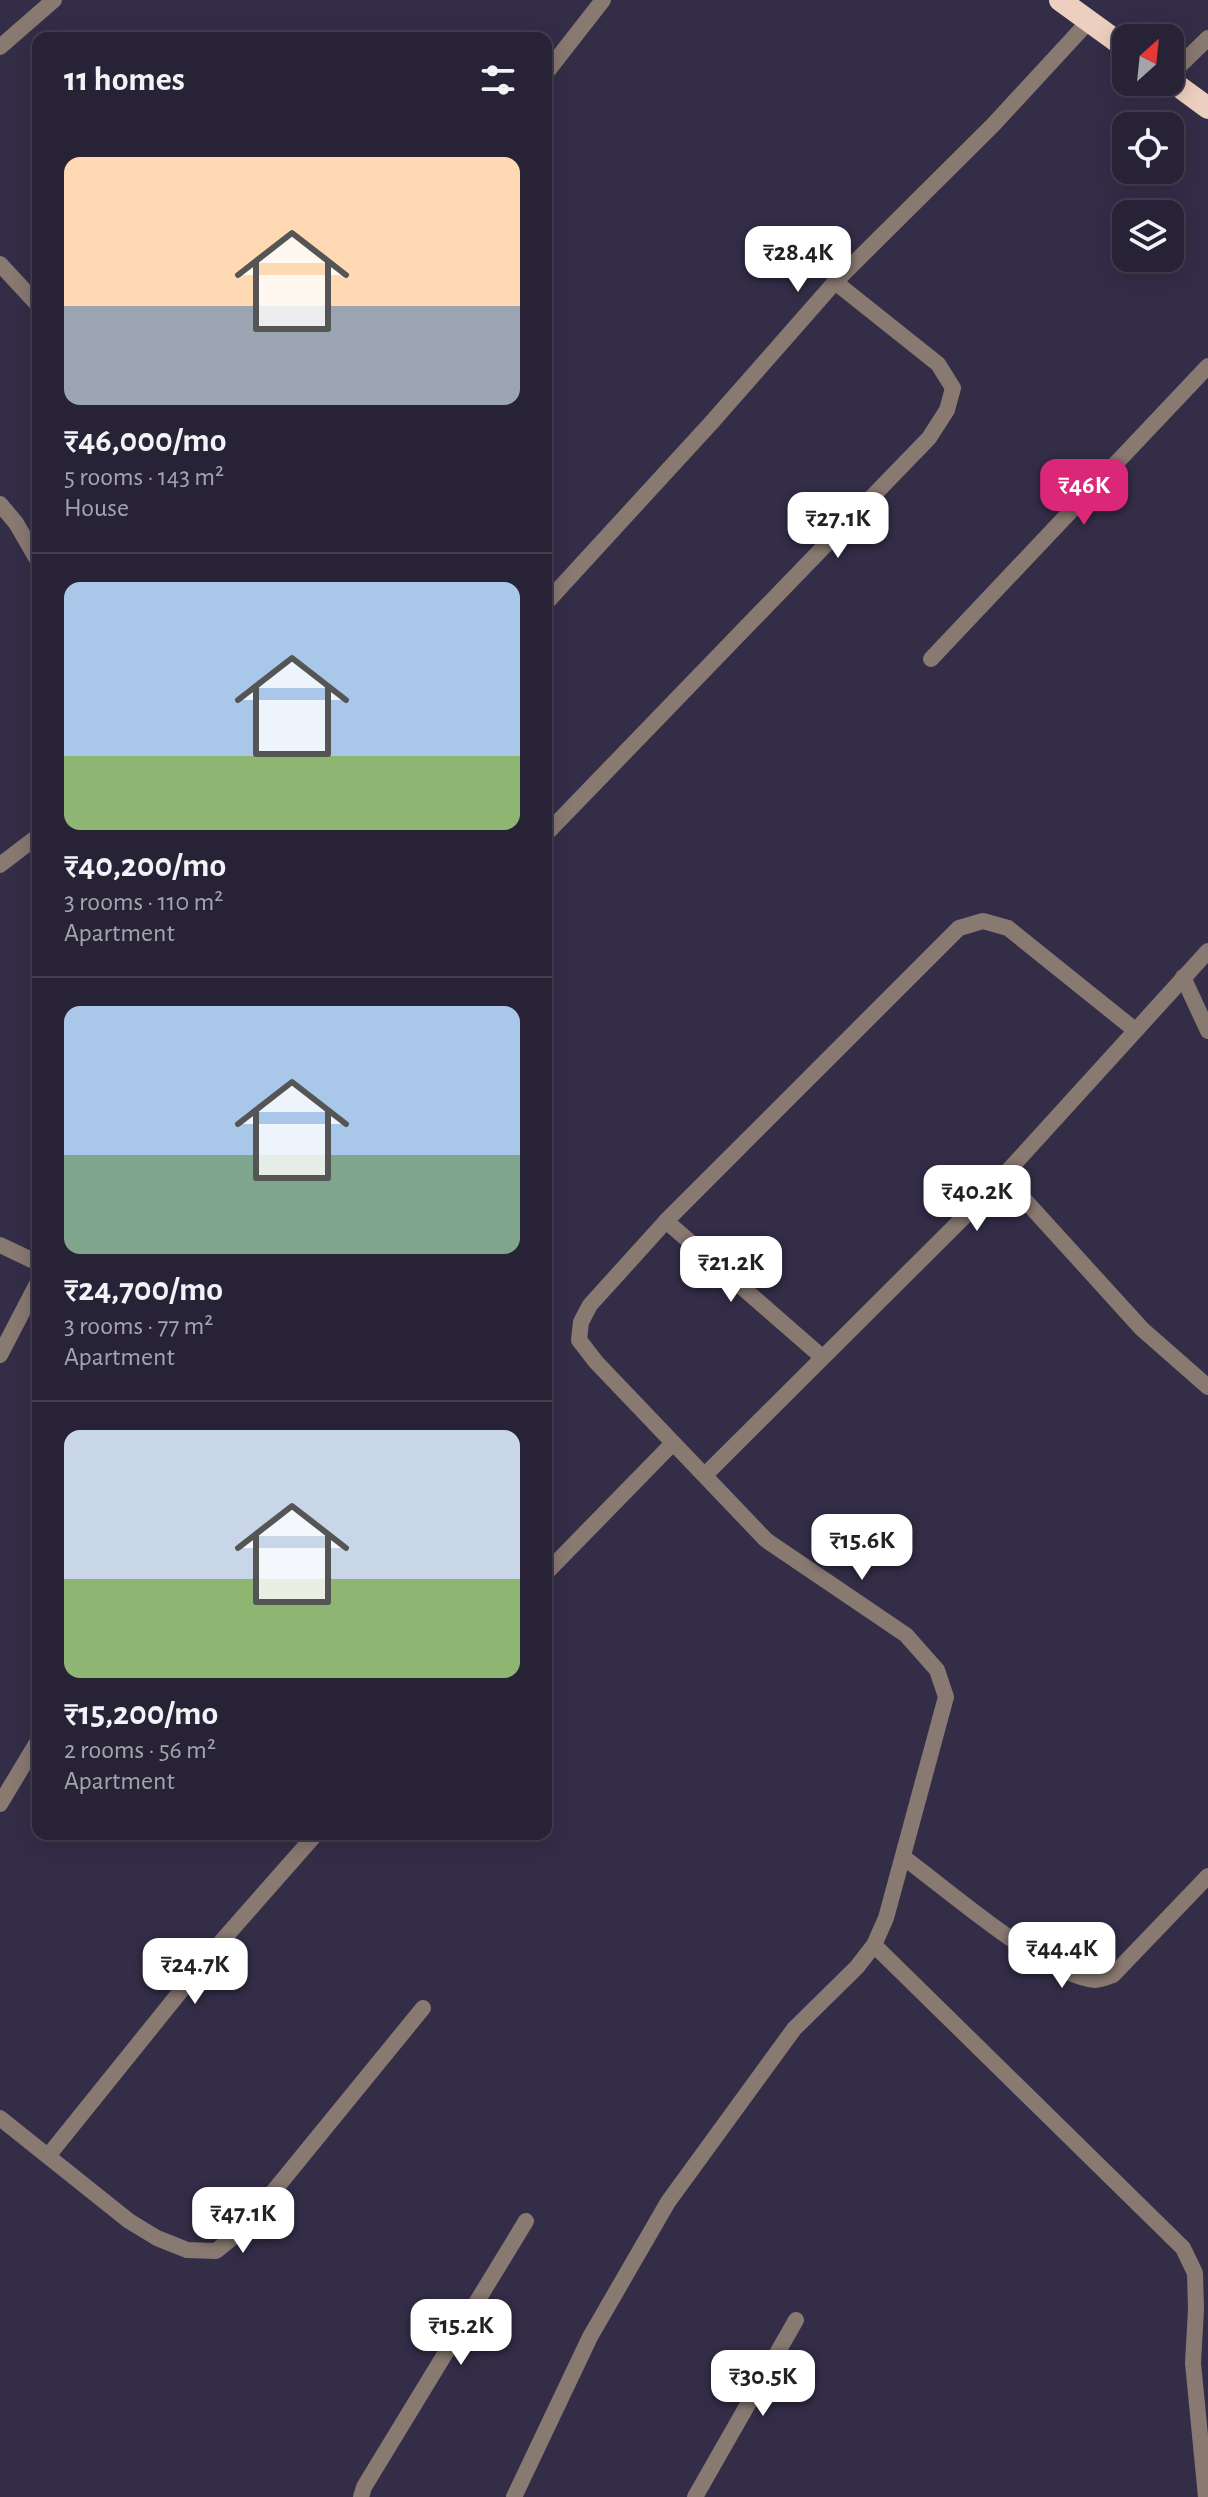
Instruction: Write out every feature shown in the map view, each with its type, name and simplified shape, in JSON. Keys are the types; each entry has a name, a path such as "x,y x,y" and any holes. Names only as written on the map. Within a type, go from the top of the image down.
{"highway":[{"path":"1060,0 1112,38"},
{"path":"1184,89 1208,108"}],"street":[{"path":"1,45 54,0"},
{"path":"552,65 603,0"},
{"path":"552,596 835,282 993,125 1089,21"},
{"path":"1184,63 1208,38"},
{"path":"0,264 32,299"},
{"path":"552,828 929,438 947,410 953,388 938,364 835,282"},
{"path":"931,659 1208,366"},
{"path":"0,504 16,523 32,551"},
{"path":"0,865 32,841"},
{"path":"514,2497 590,2337 668,2202 794,2029 857,1967 874,1945 886,1918 946,1697 937,1670 906,1635 766,1540 596,1362 579,1340 581,1322 590,1305 666,1221 959,928 983,921 1008,928 1135,1030"},
{"path":"705,1475 919,1264 1208,951"},
{"path":"1183,977 1208,1031"},
{"path":"1003,1176 1142,1329 1208,1387"},
{"path":"666,1221 822,1357"},
{"path":"0,1245 32,1260"},
{"path":"0,1355 32,1294"},
{"path":"552,1567 673,1443"},
{"path":"0,1804 32,1751"},
{"path":"48,2156 213,1951 311,1840"},
{"path":"903,1857 1032,1954 1065,1970 1097,1980 1113,1975 1208,1876"},
{"path":"874,1945 1183,2248 1195,2273 1193,2363 1206,2497"},
{"path":"0,2118 129,2221 157,2238 187,2250 216,2251 242,2230 423,2008"},
{"path":"361,2497 364,2487 526,2221"},
{"path":"695,2497 796,2320"},
{"path":"1193,2363 1208,2346"}]}
